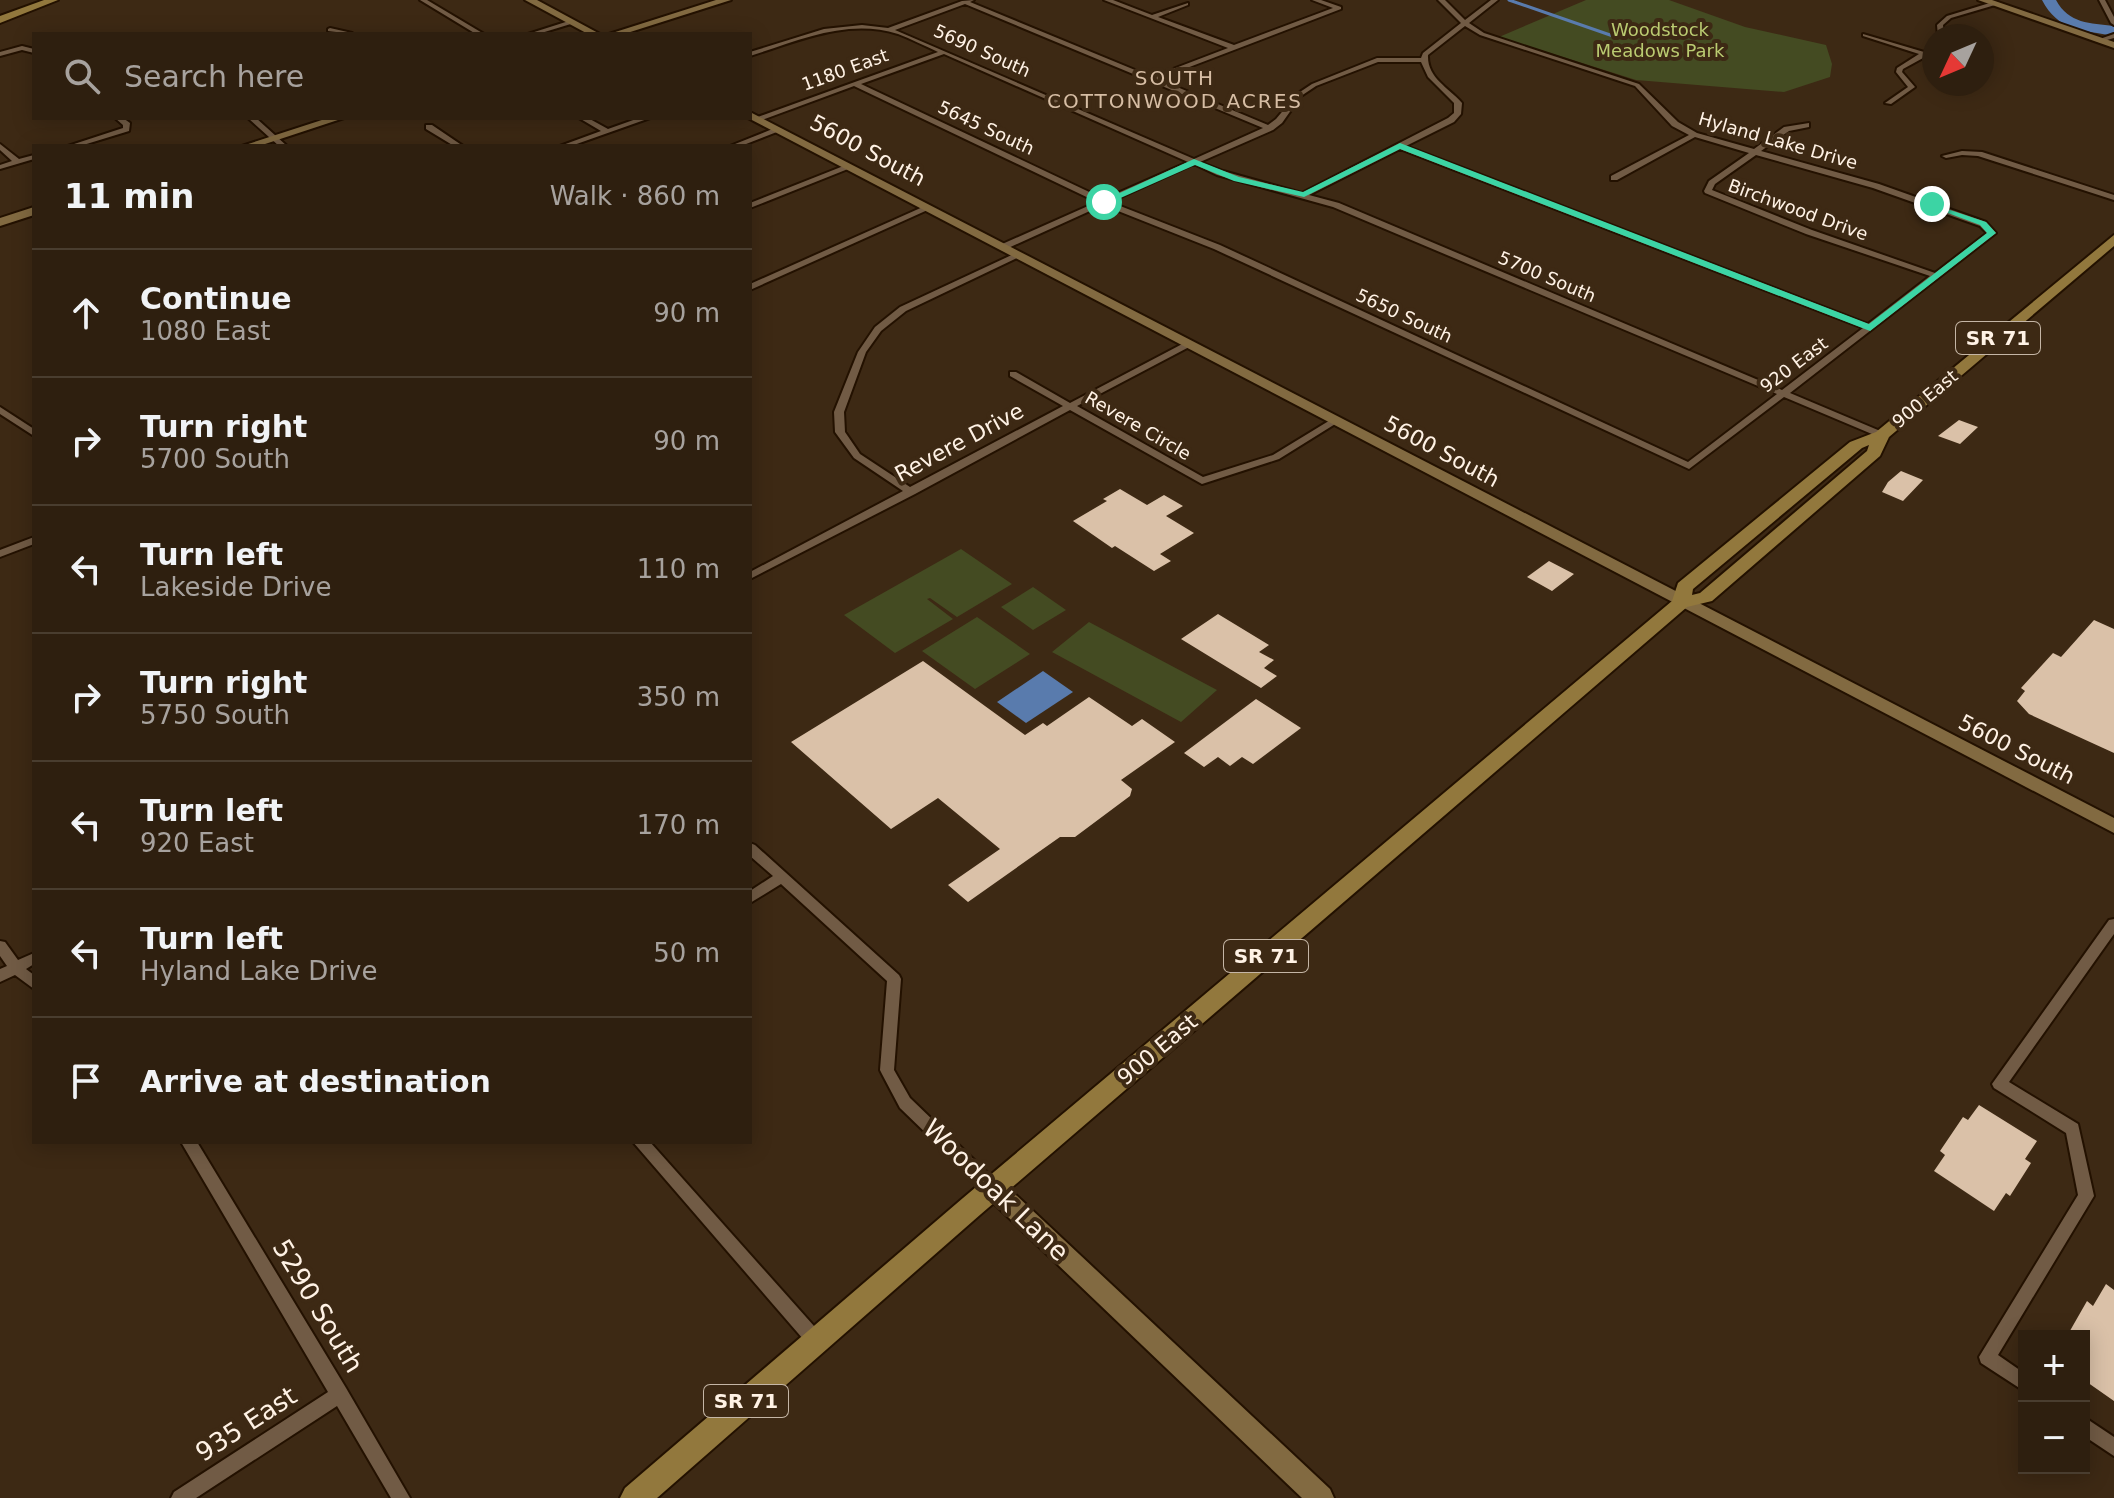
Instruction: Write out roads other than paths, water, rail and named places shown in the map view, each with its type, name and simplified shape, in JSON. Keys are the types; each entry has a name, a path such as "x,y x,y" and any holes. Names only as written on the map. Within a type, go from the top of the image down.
{"main road":[{"path":"0,10 26,0"},
{"path":"0,20 53,0"},
{"path":"530,0 591,32"},
{"path":"621,32 726,0"},
{"path":"1988,2 2114,45"},
{"name":"5600 South","path":"753,117 2114,826"},
{"path":"253,144 332,120"},
{"path":"0,222 32,212"},
{"name":"900 East","path":"635,1498 993,1188 1681,603 1684,587 1856,445 1882,435 2114,239"},
{"name":"Woodoak Lane","path":"993,1188 1321,1498"}],"street":[{"path":"423,0 478,32"},
{"path":"1107,0 1235,48"},
{"path":"1152,79 1339,8 1315,0"},
{"name":"Hyland Lake Drive","path":"1441,0 1464,23 1482,34 1637,85 1675,124 1694,135 1876,186 1983,224 1992,231"},
{"path":"1423,60 1430,48 1495,0"},
{"path":"752,53 841,26 862,25 888,30 967,1 1270,128"},
{"path":"1941,24 1947,18 1988,2"},
{"path":"2103,2 2114,5"},
{"path":"2103,2 2114,23"},
{"path":"1152,17 1186,4"},
{"path":"538,32 572,22"},
{"path":"330,30 340,32"},
{"name":"5690 South","path":"888,30 1194,162"},
{"path":"1865,35 1922,53"},
{"path":"2100,40 2114,36"},
{"path":"0,54 22,48 32,50"},
{"name":"1180 East","path":"753,117 944,52"},
{"path":"1889,103 1912,87 1899,72 1900,68 1922,56"},
{"path":"1003,247 1270,128 1287,114 1299,95 1314,85 1377,60 1423,60"},
{"path":"1304,195 1451,120 1459,109 1453,96 1432,79 1423,60"},
{"name":"5645 South","path":"855,84 1104,202"},
{"path":"78,144 126,129 127,125 121,120"},
{"path":"254,120 280,144"},
{"path":"587,120 607,131"},
{"path":"570,144 640,120"},
{"path":"1754,153 1787,129 1806,125"},
{"path":"429,127 456,144"},
{"path":"740,144 778,130"},
{"path":"1614,178 1694,135"},
{"path":"0,146 18,162"},
{"path":"1400,146 1870,328"},
{"name":"Birchwood Drive","path":"1754,153 1712,183 1708,191 1809,232 1937,276"},
{"path":"1946,156 1979,154 2114,198"},
{"path":"0,167 32,158"},
{"name":"5700 South","path":"1194,162 1237,179 1336,205 1882,435"},
{"path":"752,205 849,167"},
{"path":"2052,190 2063,181"},
{"name":"5650 South","path":"1104,202 1217,247 1689,466"},
{"path":"752,286 928,208"},
{"name":"920 East","path":"1689,466 1992,231"},
{"path":"911,492 857,456 840,432 839,412 862,352 878,329 903,309 1016,255"},
{"name":"Revere Drive","path":"752,575 1188,344"},
{"name":"Revere Circle","path":"1013,374 1202,481 1276,457 1335,421"},
{"path":"0,410 32,432"},
{"path":"0,554 32,541"},
{"name":"Woodoak Lane","path":"752,850 894,979 887,1070 905,1103 993,1188"},
{"path":"752,897 782,877"},
{"path":"2018,1379 1987,1357 2086,1196 2073,1129 1999,1084 2107,948 2114,924"},
{"path":"0,946 16,968 32,981"},
{"path":"0,976 32,959"},
{"name":"5290 South","path":"190,1144 401,1498"},
{"path":"643,1144 816,1341"},
{"name":"935 East","path":"180,1498 340,1394"},
{"path":"2090,1430 2114,1447"}],"water":[{"path":"1043,671 1073,692 1026,723 997,702"}],"waterway":[{"path":"1509,0 1613,36"},
{"path":"2049,0 2060,18 2067,22 2114,31"}],"district":[{"name":"SOUTH COTTONWOOD ACRES","path":"1175,90"}],"park label":[{"name":"Woodstock Meadows Park","path":"1660,40"}]}
